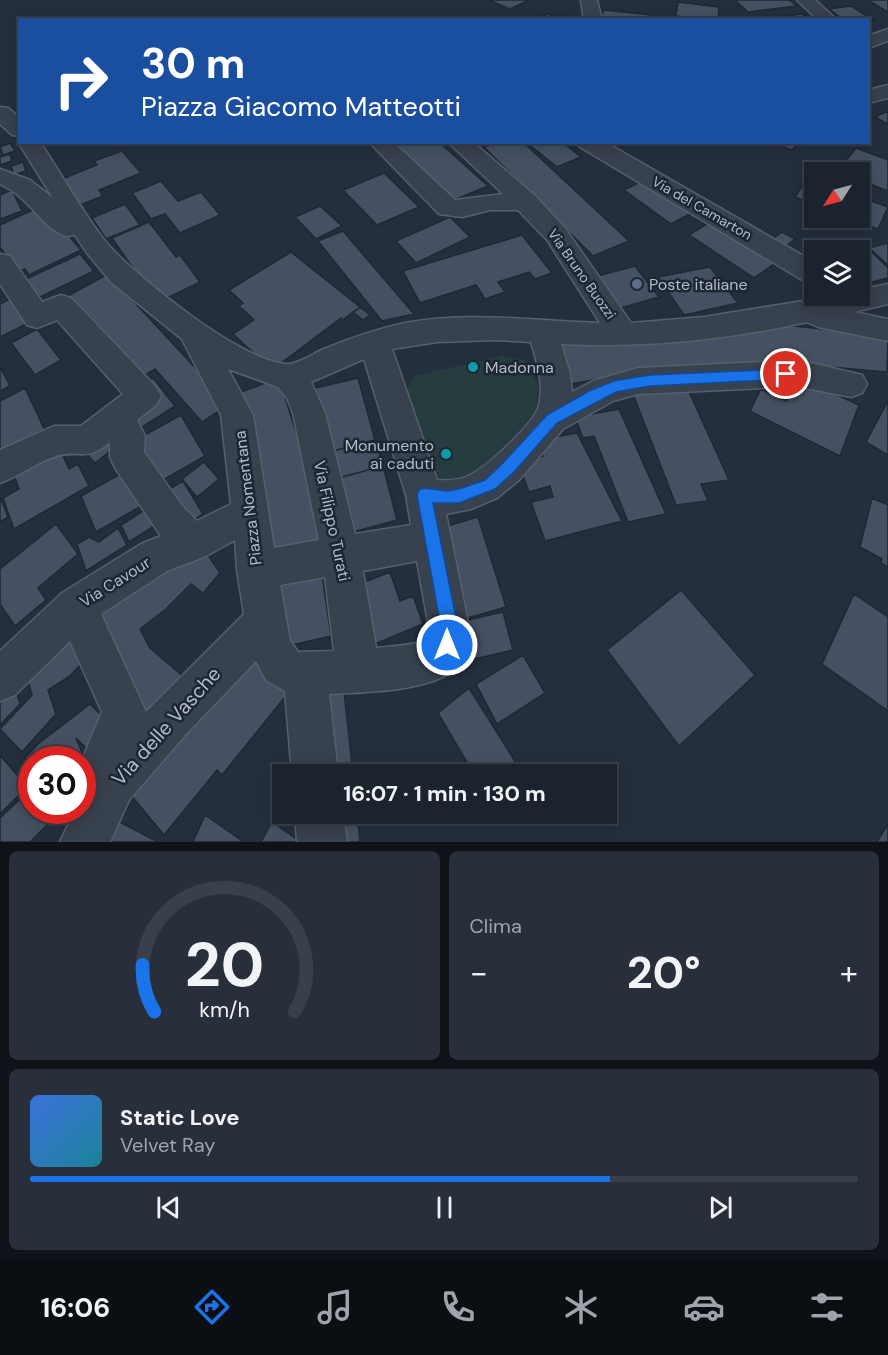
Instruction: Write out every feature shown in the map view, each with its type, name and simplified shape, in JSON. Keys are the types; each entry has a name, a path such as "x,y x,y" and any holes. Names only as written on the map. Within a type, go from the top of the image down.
{"street":[{"path":"589,0 593,18"},
{"path":"806,0 827,18"},
{"path":"870,42 888,34"},
{"path":"870,96 888,91"},
{"path":"0,113 18,128"},
{"path":"30,144 96,247"},
{"path":"382,144 448,208 457,210 490,202 526,202"},
{"name":"Via Bruno Buozzi","path":"461,144 526,202 572,255 623,334"},
{"name":"Via del Camarton","path":"591,144 804,268"},
{"path":"0,176 29,189 49,211 96,247 142,293 195,333 232,357 289,378 374,342 408,334 440,330 623,334 719,327 804,313 826,306"},
{"path":"0,263 9,293 37,317 61,306 145,396 87,441 54,441 0,467"},
{"path":"870,296 888,294"},
{"path":"804,313 888,330"},
{"path":"542,332 556,373 556,394 552,419"},
{"name":"Piazza Nomentana","path":"195,333 203,355 228,394 237,415 264,622 272,653 295,672"},
{"path":"313,764 295,672 358,670 418,664 428,662 442,653 447,645 449,628 424,495 374,342"},
{"path":"424,495 447,498 459,496 490,484 508,468 552,419 604,390 638,381 786,374 811,376 851,384"},
{"name":"Via Filippo Turati","path":"289,378 307,405 341,554 358,670"},
{"path":"118,416 128,436 126,452 130,463 173,523 193,543"},
{"name":"Via Cavour","path":"0,680 76,607 155,556 193,543 250,513"},
{"path":"256,570 432,540"},
{"path":"76,607 124,711 100,775 112,783"},
{"name":"Via delle Vasche","path":"85,842 112,783 170,718 264,622"},
{"path":"320,824 321,842"}],"green space":[{"path":"502,356 525,360 538,384 537,409 514,439 475,477 443,482 433,473 405,394 414,376"}],"building":[{"path":"489,0 529,0 510,9"},
{"path":"735,0 789,0 797,6 748,12"},
{"path":"868,0 888,0 888,12"},
{"path":"678,2 719,7 718,18 676,16"},
{"path":"851,6 875,21 870,21 870,18 841,18 829,9"},
{"path":"603,10 652,15 652,18 601,18"},
{"path":"548,14 553,17 560,15 565,18 537,18"},
{"path":"802,14 807,18 771,18"},
{"path":"888,111 888,124 875,117"},
{"path":"10,143 15,151 3,155 0,147"},
{"path":"390,144 441,144 488,186 449,202"},
{"path":"492,144 525,144 629,241 593,256 484,147"},
{"path":"528,144 565,144 581,157 557,167"},
{"path":"777,144 796,144 792,150"},
{"path":"856,148 888,160 888,191 870,184 870,162 845,162"},
{"path":"122,151 141,173 99,190 103,196 80,205 62,179 97,165 94,161"},
{"path":"10,154 12,161 0,165 0,157"},
{"path":"23,162 26,171 14,175 11,166"},
{"path":"384,173 419,207 377,225 343,190"},
{"path":"161,181 178,201 201,192 220,215 180,233 165,214 151,219 132,193"},
{"path":"642,181 673,203 679,200 695,211 671,224 624,190"},
{"path":"804,184 804,201 795,197"},
{"path":"12,190 22,211 0,219 0,195"},
{"path":"870,201 888,207 878,229 870,226"},
{"path":"125,204 140,225 106,239 92,218"},
{"path":"320,206 342,226 316,239 295,217"},
{"path":"35,209 49,226 57,222 81,250 29,275 25,269 18,272 0,247 0,225"},
{"path":"450,217 470,237 416,263 396,241"},
{"path":"716,218 781,259 754,278 689,235"},
{"path":"149,222 176,257 180,255 200,282 157,303 112,238"},
{"path":"343,231 414,314 382,321 318,241"},
{"path":"782,232 795,239 782,249 770,241"},
{"path":"522,235 552,273 535,279 529,272 498,282 505,292 485,299 476,285 420,303 403,271"},
{"path":"888,243 888,265 870,249"},
{"path":"870,250 888,268 888,278 870,282"},
{"path":"291,252 370,315 363,320 353,312 343,320 341,318 272,370 233,334 254,320 239,306 243,303 229,290"},
{"path":"80,254 94,271 38,298 26,279"},
{"path":"635,266 659,297 617,309 594,277"},
{"path":"710,267 738,303 684,315 658,277"},
{"path":"108,274 229,404 202,422 155,369 137,380 66,297"},
{"path":"14,297 30,322 0,337 0,304"},
{"path":"361,307 370,315 363,320 353,312"},
{"path":"784,325 888,336 887,372 771,362 625,374 571,384 555,347 594,340"},
{"path":"37,329 61,360 35,375 11,343"},
{"path":"0,367 10,386 0,391"},
{"path":"797,377 859,405 840,456 750,411 761,389 786,401"},
{"path":"153,378 175,406 133,433 112,403"},
{"path":"279,378 329,537 271,560 236,394"},
{"path":"358,378 375,440 325,453 311,389"},
{"path":"685,383 729,480 701,484 708,501 676,505 631,389"},
{"path":"25,388 48,437 0,463 0,401"},
{"path":"888,401 888,455 866,442"},
{"path":"619,409 666,514 628,522 594,436 583,438 575,417"},
{"path":"181,415 205,456 151,487 128,444"},
{"path":"577,433 622,521 545,541 531,502 553,497 550,486 529,492 518,462 543,456 537,440"},
{"path":"127,438 95,463 74,441"},
{"path":"375,440 383,466 331,480 325,453"},
{"path":"58,445 69,469 78,464 89,486 14,529 3,498 19,489 12,470"},
{"path":"204,462 219,479 197,497 182,479"},
{"path":"383,466 397,520 342,535 331,480"},
{"path":"133,467 150,501 96,532 81,496"},
{"path":"183,481 203,514 181,528 161,494"},
{"path":"0,497 8,517 0,522"},
{"path":"872,498 888,505 888,567 881,563 882,559 860,547"},
{"path":"153,505 162,521 129,542 121,525"},
{"path":"478,517 506,607 454,622 434,530"},
{"path":"56,524 78,554 38,588 46,600 15,626 0,604 0,569"},
{"path":"118,528 127,545 86,571 77,544 89,537 99,542"},
{"path":"167,531 202,546 220,573 203,593 191,584 166,609 140,629 150,648 185,678 109,771 96,758 96,746 84,746 76,738 79,746 36,746 90,704 99,713 123,686 77,592"},
{"path":"320,562 331,636 275,649 267,575"},
{"path":"390,572 400,601 413,596 423,624 365,648 347,589"},
{"path":"681,590 755,675 679,746 607,650"},
{"path":"854,594 888,617 888,711 822,664"},
{"path":"61,603 83,662 70,676 48,690 56,714 27,746 18,748 0,729 32,695 26,673 0,686 0,653 34,619"},
{"path":"503,612 513,650 457,663 450,624"},
{"path":"253,652 289,692 222,775 217,770 164,835 120,782"},
{"path":"523,655 545,693 497,724 476,684"},
{"path":"343,682 352,764 322,764 316,688"},
{"path":"15,686 20,704 0,725 0,696"},
{"path":"469,688 517,764 468,764 438,713"},
{"path":"0,755 18,776 18,796 0,814"},
{"path":"18,801 18,824 48,824 30,842 0,842 0,818"},
{"path":"205,815 244,842 193,842"},
{"path":"118,821 158,842 107,842"},
{"path":"272,822 301,842 261,842"},
{"path":"327,824 358,824 360,842 328,842"},
{"path":"888,824 888,842 877,842"}],"place":[{"name":"Poste italiane","path":"637,284"},
{"name":"Madonna","path":"473,367"},
{"name":"Monumento ai caduti","path":"446,454"}],"route":[{"path":"447,645 449,628 424,495 447,498 459,496 490,484 508,468 552,419 593,395 614,386 650,380 786,374"}]}
